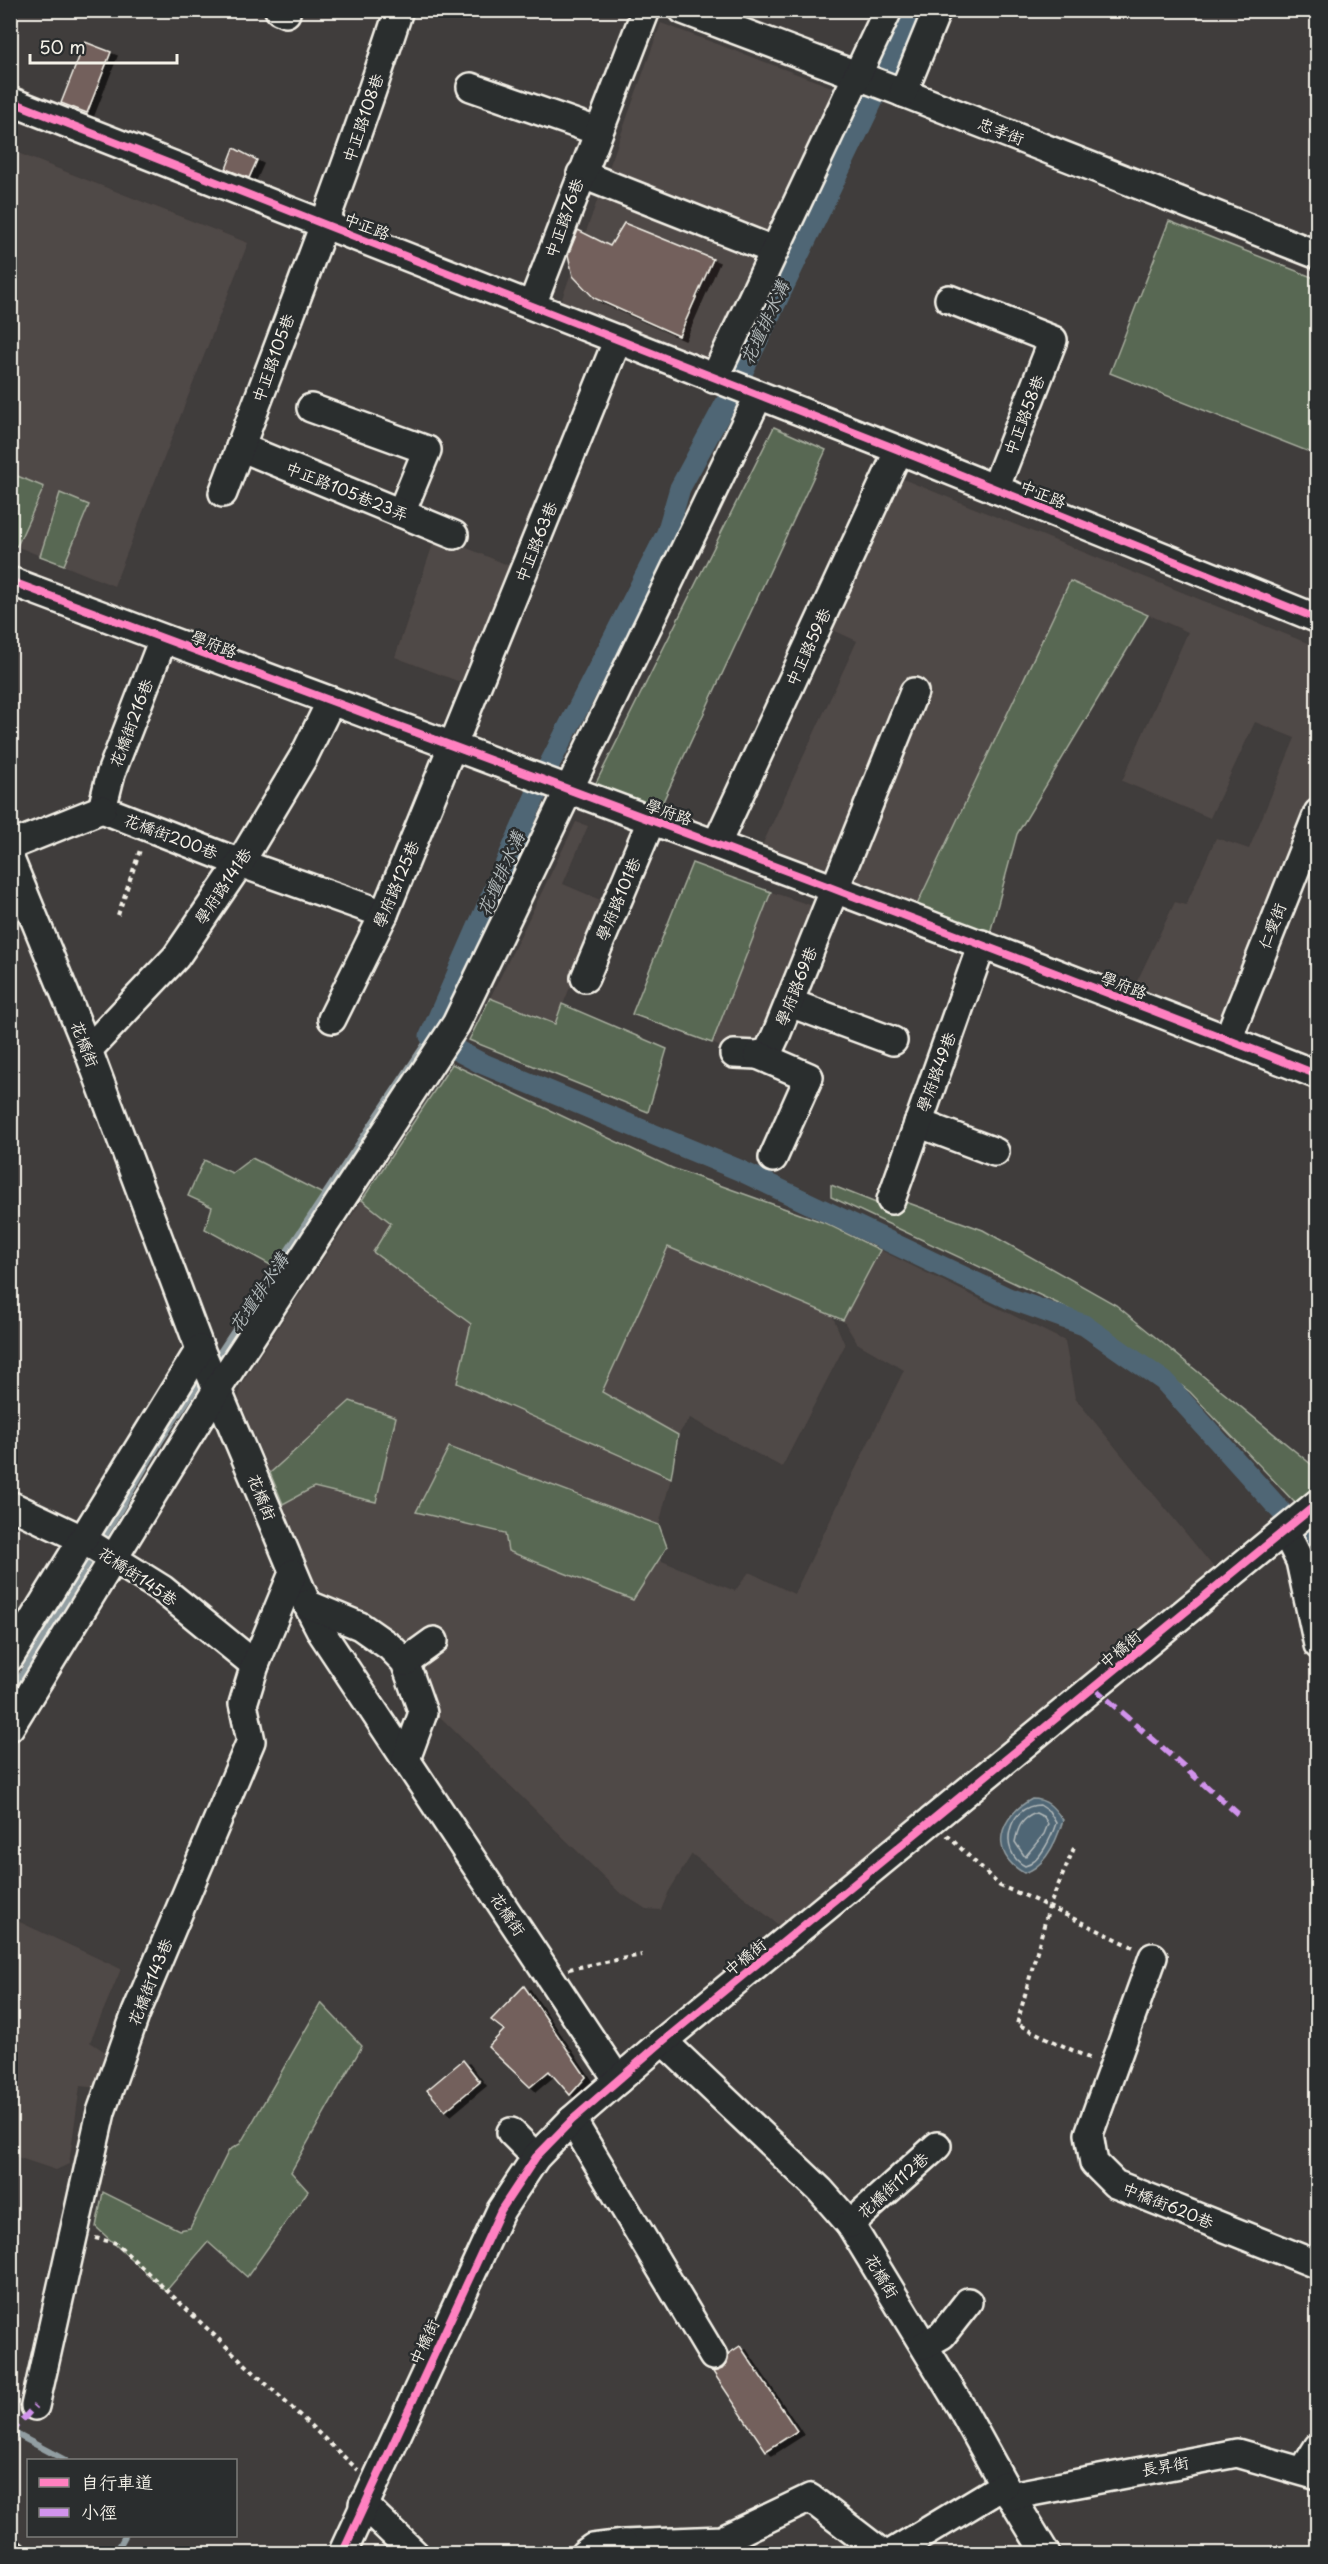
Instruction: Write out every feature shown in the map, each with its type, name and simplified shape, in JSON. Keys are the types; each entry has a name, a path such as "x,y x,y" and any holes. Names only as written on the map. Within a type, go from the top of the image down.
{"street":[{"name":"中正路108巷","path":"323,224 354,147 399,10"},
{"name":"中正路76巷","path":"532,305 580,174 646,10"},
{"name":"忠孝街","path":"683,10 900,91 1317,255"},
{"path":"714,379 773,250 863,77 888,10"},
{"path":"900,91 937,10"},
{"path":"471,87 597,131"},
{"name":"中正路","path":"10,101 618,339 758,397 899,450 1317,619"},
{"path":"580,174 773,250"},
{"name":"中正路105巷","path":"223,493 323,224"},
{"name":"中正路58巷","path":"949,298 1053,340 995,489"},
{"name":"中正路63巷","path":"453,745 618,339"},
{"path":"10,1726 218,1388 456,1024 552,783 758,397"},
{"path":"311,408 427,450 402,513"},
{"name":"中正路105巷23弄","path":"240,447 454,536"},
{"name":"中正路59巷","path":"717,843 899,450"},
{"name":"學府路","path":"10,581 651,821 717,843 1317,1074"},
{"name":"花橋街216巷","path":"102,809 111,773 163,639"},
{"name":"學府路69巷","path":"773,1158 809,1077 746,1054 768,1052 790,1003 914,692"},
{"name":"學府路141巷","path":"88,1050 176,957 240,863 304,756 331,701"},
{"name":"學府路125巷","path":"332,1019 384,914 453,745"},
{"path":"10,846 102,809"},
{"name":"花橋街200巷","path":"102,809 240,863 384,914"},
{"name":"仁愛街","path":"1228,1039 1317,813"},
{"name":"學府路101巷","path":"585,978 651,821"},
{"name":"花橋街","path":"10,859 88,1050 200,1349 307,1604 322,1633 618,2080"},
{"name":"學府路49巷","path":"891,1200 982,944"},
{"path":"790,1003 893,1041"},
{"path":"918,1124 995,1152"},
{"path":"10,1657 200,1349"},
{"name":"花橋街145巷","path":"10,1505 82,1539 162,1589 255,1665"},
{"name":"中橋街","path":"342,2553 501,2210 536,2157 572,2120 663,2041 1313,1507"},
{"path":"1285,1531 1300,1560 1317,1645"},
{"name":"花橋街143巷","path":"35,2406 101,2112 136,2013 251,1741 243,1704 255,1665 293,1573"},
{"path":"307,1604 360,1626 390,1647 405,1662 423,1713 406,1759"},
{"path":"405,1662 434,1641"},
{"name":"中橋街620巷","path":"1153,1957 1089,2134 1094,2163 1115,2184 1317,2265"},
{"name":"花橋街","path":"663,2041 820,2190 850,2224 1046,2553"},
{"path":"572,2120 713,2356"},
{"path":"511,2132 536,2157"},
{"name":"花橋街112巷","path":"850,2224 937,2146"},
{"path":"924,2345 942,2335 968,2302"},
{"path":"1310,2474 1317,2447"},
{"name":"長昇街","path":"1007,2491 1237,2453 1310,2474"},
{"path":"890,2553 1007,2491"},
{"path":"368,2494 415,2553"},
{"path":"584,2553 592,2548 629,2549 722,2540 810,2498 884,2553"}],"path":[{"path":"118,915 147,827"},
{"path":"933,1821 1000,1887 1049,1907 1153,1957"},
{"path":"1074,1848 1049,1907 1017,2024 1112,2069"},
{"path":"548,1973 642,1955"},
{"path":"74,2233 116,2243 368,2494"}],"shaded area":[{"path":"661,23 842,91 710,365 560,304"},
{"path":"10,150 248,243 114,586 11,544"},
{"path":"878,469 1317,647 1317,816 1219,1028 1129,998 1175,902 1186,905 1216,838 1249,849 1295,738 1255,722 1210,818 1122,781 1188,632 1071,581 916,907 759,852 857,641 809,619"},
{"path":"436,535 517,569 473,687 395,657"},
{"path":"576,822 588,826 563,884 605,902 555,1024 490,998"},
{"path":"771,892 819,908 757,1064 712,1043"},
{"path":"362,1200 391,1223 374,1252 471,1324 457,1383 671,1478 659,1525 449,1447 417,1512 505,1533 633,1599 657,1559 735,1591 749,1572 794,1594 904,1370 857,1343 843,1320 880,1250 1065,1341 1075,1398 1220,1575 788,1933 692,1854 669,1891 661,1910 646,1909 619,1892 435,1712 409,1654 318,1590 283,1504 314,1487 375,1501 350,1401 270,1473 239,1399 240,1386"},
{"path":"669,1246 832,1315 845,1345 782,1467 690,1418 678,1435 602,1393"},
{"path":"11,1918 121,1969 90,2042 110,2055 97,2088 80,2086 69,2164 56,2170 11,2155"}],"green space":[{"path":"1169,221 1317,279 1317,455 1110,373"},
{"path":"774,427 826,450 659,810 591,793"},
{"path":"15,475 44,487 17,546 10,544 11,486"},
{"path":"60,493 89,505 64,565 40,556"},
{"path":"1070,581 1148,615 1017,834 989,937 916,907"},
{"path":"692,863 771,892 712,1043 632,1014"},
{"path":"490,998 555,1024 562,1004 667,1049 648,1112 469,1040"},
{"path":"452,1064 672,1168 825,1223 880,1250 843,1320 668,1247 602,1392 678,1435 671,1478 457,1383 471,1324 373,1252 391,1223 362,1200"},
{"path":"252,1158 327,1196 276,1268 205,1229 212,1207 188,1196 204,1160 232,1173"},
{"path":"831,1185 886,1207 892,1197 983,1230 1116,1305 1317,1469 1317,1488 1297,1505 1190,1392 1124,1342 1063,1306 831,1197"},
{"path":"350,1401 396,1417 376,1502 314,1487 283,1504 270,1473"},
{"path":"449,1447 659,1525 667,1547 633,1600 508,1551 505,1533 416,1512"},
{"path":"321,2003 362,2046 291,2172 308,2191 247,2277 208,2242 166,2291 96,2227 103,2192 179,2230 190,2228 229,2150 240,2144"}],"water":[{"path":"1032,1799 1046,1802 1063,1820 1054,1844 1044,1859 1024,1873 1005,1855 1002,1835 1012,1815"}],"building":[{"path":"85,42 111,52 87,113 61,103"},
{"path":"234,148 257,160 249,178 226,169"},
{"path":"624,223 713,259 679,336 594,298 573,276 568,255 578,230 610,246"},
{"path":"524,1986 586,2077 570,2095 549,2071 530,2087 488,2047 504,2030 491,2020"},
{"path":"463,2060 480,2082 445,2111 427,2090"},
{"path":"740,2346 797,2431 766,2451 713,2372 722,2369 727,2363 728,2354"}],"waterway":[{"name":"花壇排水溝","path":"913,10 887,71 742,373 680,488 667,533 548,767 430,1036 481,1063 739,1170 1008,1298 1084,1325 1164,1381 1308,1541 1316,1579"},
{"name":"花壇排水溝","path":"214,1361 430,1036"},
{"name":"花壇排水溝","path":"100,1544 162,1439 203,1377"},
{"name":"花壇排水溝","path":"10,1694 93,1555"},
{"path":"16,2434 63,2459"},
{"path":"115,2554 124,2537"}],"marked path":[{"path":"1094,1688 1238,1814"},
{"path":"10,2434 35,2406"}],"cycle path":[{"path":"10,101 899,450 1318,619"},
{"path":"10,581 829,887 1318,1075"},
{"path":"342,2554 501,2210 536,2157 572,2120 663,2041 1318,1503"}]}
